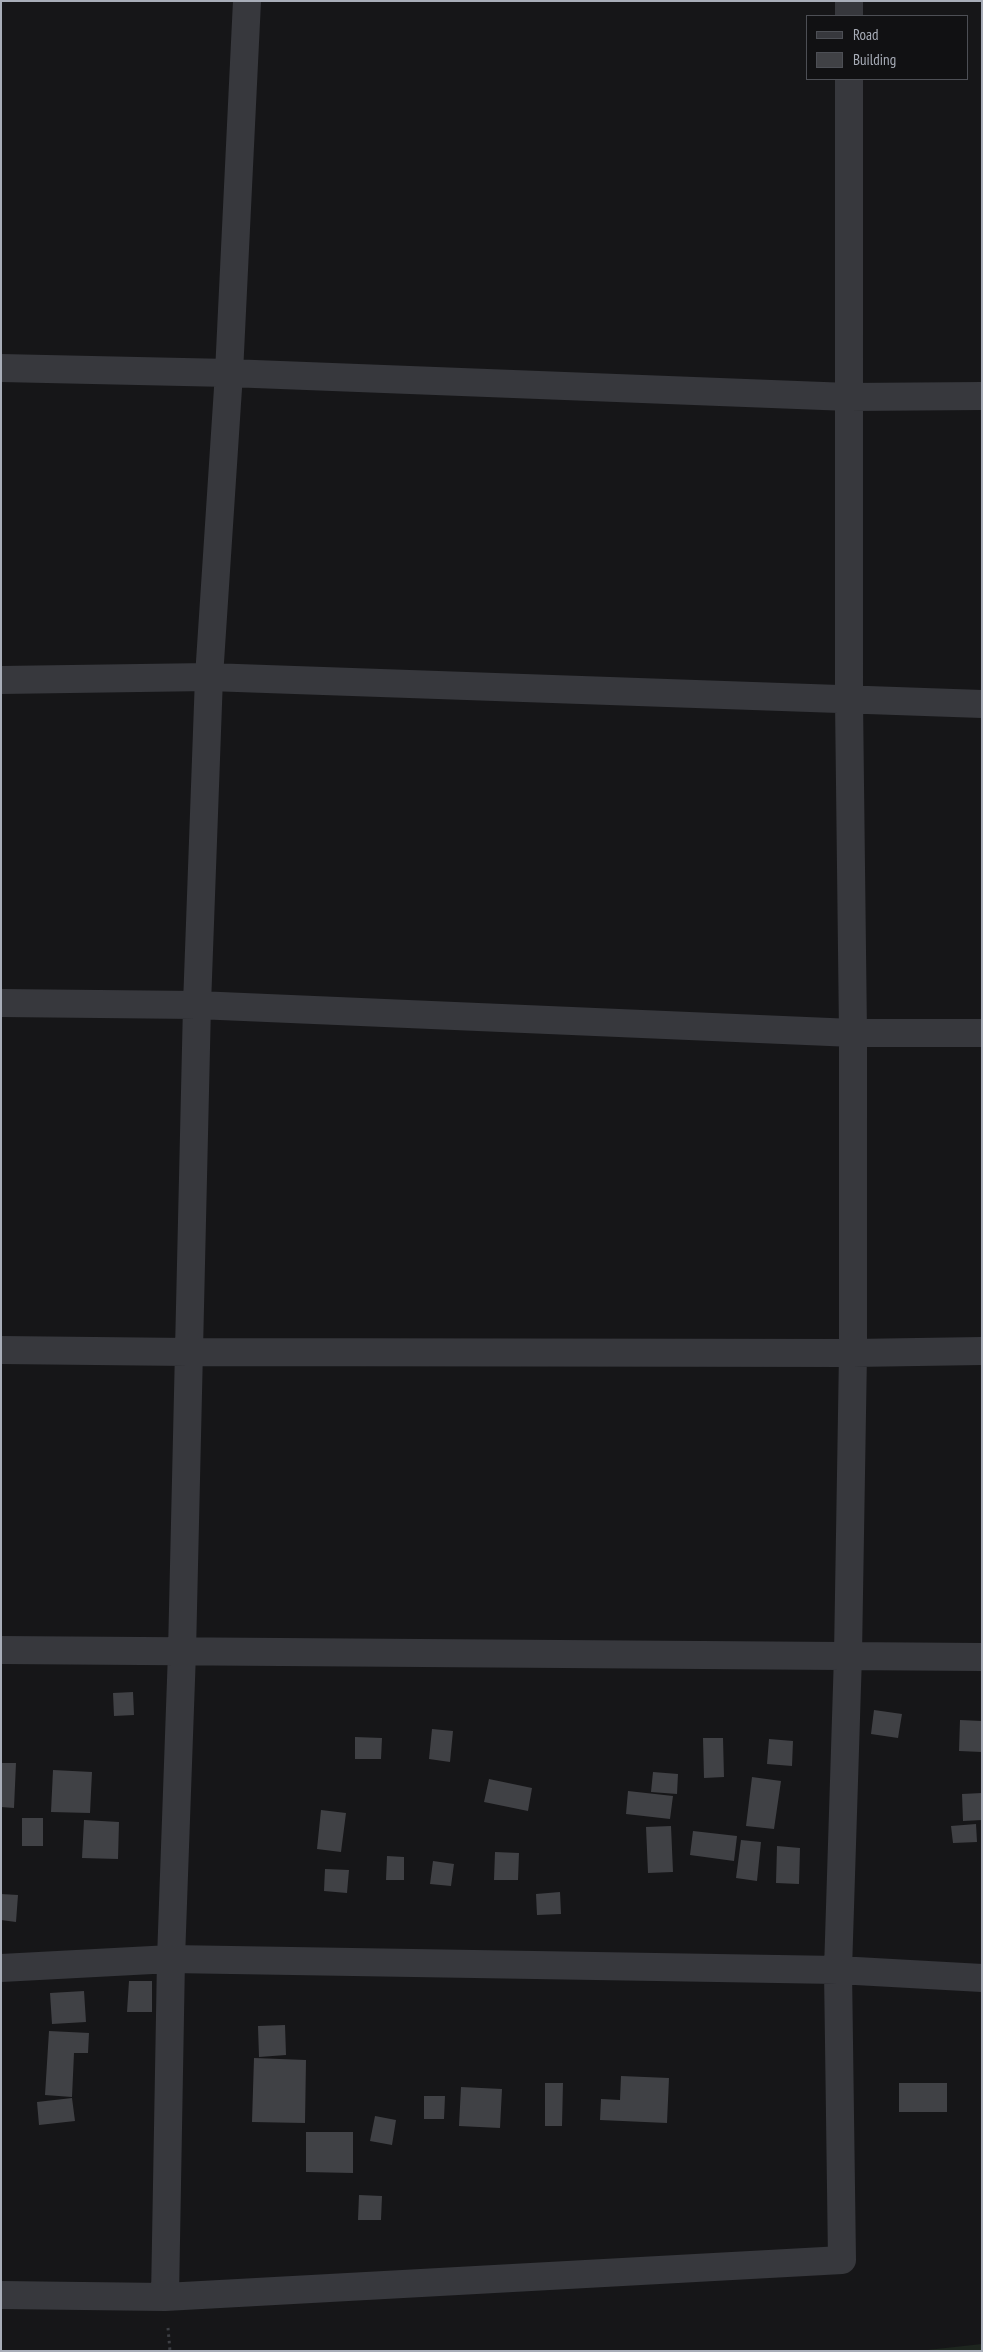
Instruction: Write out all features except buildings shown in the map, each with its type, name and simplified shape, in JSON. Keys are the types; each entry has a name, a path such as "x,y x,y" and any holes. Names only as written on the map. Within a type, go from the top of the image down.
{"street":[{"path":"166,2297 171,1959 182,1652 197,1005 209,678 229,373 247,1"},
{"path":"849,1 849,15"},
{"path":"6,2301 166,2297 842,2260 838,1970 848,1655 853,1353 853,1033 849,701 849,80"},
{"path":"1,368 229,373 849,397 982,396"},
{"path":"1,680 209,678 982,704"},
{"path":"1,1003 197,1005 853,1033 982,1033"},
{"path":"1,1350 853,1353 982,1351"},
{"path":"1,1650 982,1657"},
{"path":"1,1968 171,1959 838,1970 982,1978"}],"shaded area":[{"path":"982,2344 982,2351 918,2351"}]}
